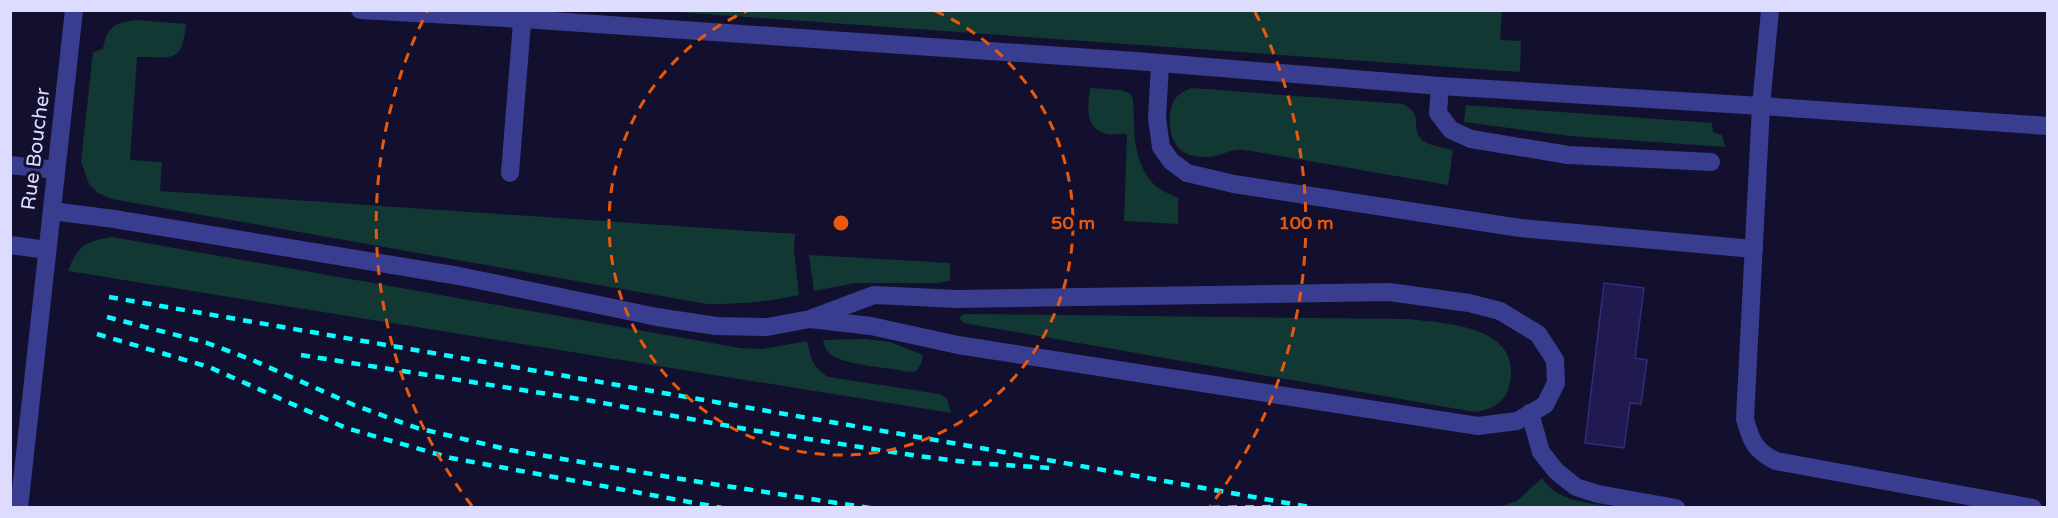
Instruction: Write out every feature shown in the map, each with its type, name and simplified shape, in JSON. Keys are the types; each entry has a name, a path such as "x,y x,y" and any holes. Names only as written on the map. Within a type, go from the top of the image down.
{"street":[{"name":"Rue Boucher","path":"18,507 74,10"},
{"path":"360,10 523,15 1440,86 2048,126"},
{"path":"1770,10 1761,106 1745,418 1750,437 1761,454 1776,461 2032,507"},
{"path":"510,173 523,15"},
{"path":"1161,64 1156,118 1161,147 1171,161 1187,173 1234,184 1520,228 1754,249"},
{"path":"1440,86 1438,113 1451,130 1471,139 1568,154 1711,162"},
{"path":"10,165 56,170"},
{"path":"52,211 114,219 459,276 657,317 716,326 767,327 810,319 874,295 957,299 1389,292 1469,303 1500,311 1538,334 1555,360 1556,383 1545,405 1517,421 1478,426 970,347 872,326 810,319"},
{"path":"10,245 47,250"},
{"path":"1530,413 1541,452 1556,471 1576,487 1598,494 1676,507"}],"green space":[{"path":"662,11 1502,11 1500,40 1521,41 1520,72"},
{"path":"136,20 186,24 178,53 166,57 137,57 130,160 162,162 160,191 795,234 794,251 799,295 753,302 707,304 112,199 98,193 89,184 81,162 93,52 103,49 112,27"},
{"path":"1090,88 1121,90 1131,94 1139,159 1154,184 1178,198 1178,224 1124,221 1127,134 1107,134 1094,127 1089,115"},
{"path":"1192,88 1403,104 1413,112 1418,133 1423,141 1453,150 1448,185 1242,150 1204,157 1186,153 1175,143 1170,125 1170,114 1176,97"},
{"path":"1466,105 1712,123 1713,132 1722,135 1725,147 1570,136 1464,122"},
{"path":"112,237 740,348 763,349 807,341 813,362 828,377 940,394 947,398 951,413 68,271 75,256 84,246 95,240"},
{"path":"809,255 950,263 950,281 855,283 814,291"},
{"path":"964,314 1409,319 1444,323 1480,332 1495,340 1505,351 1511,367 1509,387 1507,393 1496,405 1475,412 964,323 959,318"},
{"path":"865,339 890,342 923,355 921,364 916,371 909,372 848,362 829,353 823,340"},
{"path":"1542,478 1557,493 1566,497 1586,503 1618,507 1499,507 1517,501"}],"building":[{"path":"1604,283 1644,288 1635,358 1647,360 1641,404 1630,403 1624,448 1585,443"}],"railway":[{"path":"109,297 1315,508"},
{"path":"107,317 207,343 250,359 354,405 417,428 510,450 870,508"},
{"path":"97,334 209,367 346,428 451,458 722,508"},
{"path":"301,355 918,456 974,463 1051,468"},
{"path":"1211,508 1277,507"}]}
